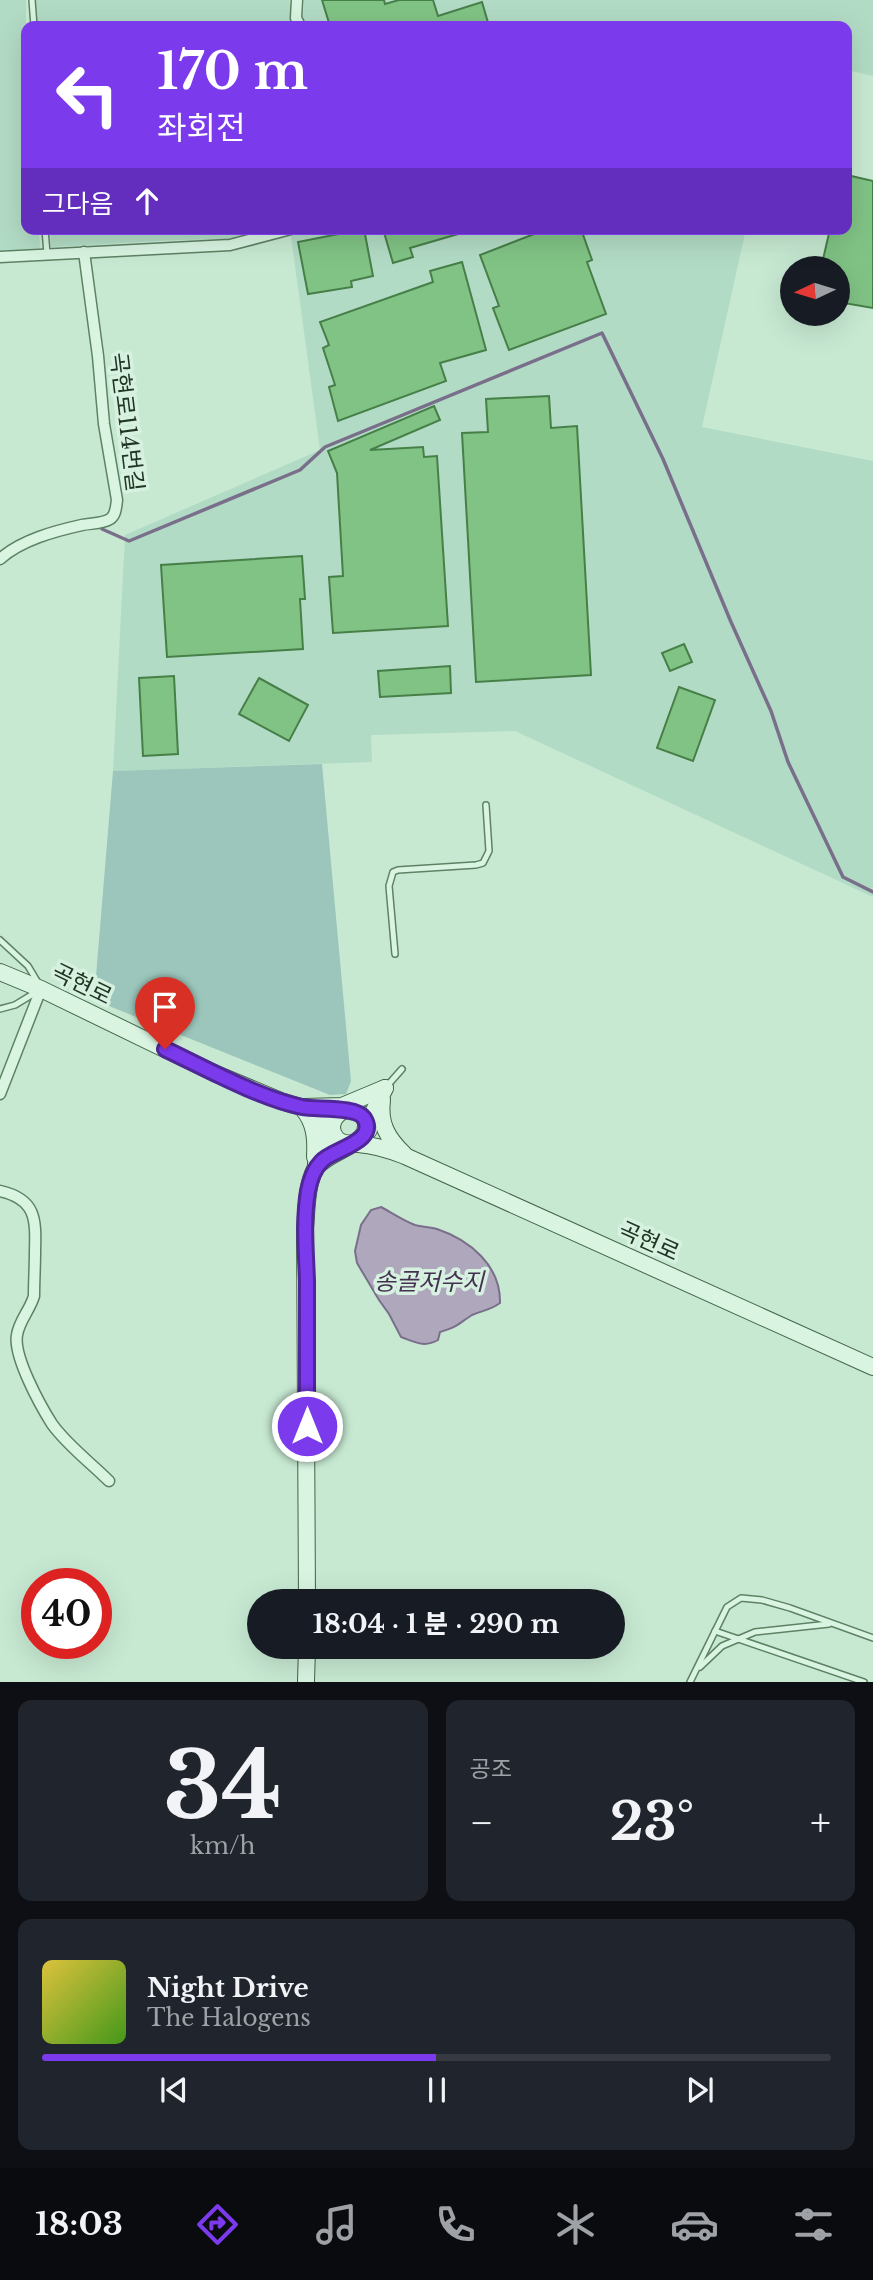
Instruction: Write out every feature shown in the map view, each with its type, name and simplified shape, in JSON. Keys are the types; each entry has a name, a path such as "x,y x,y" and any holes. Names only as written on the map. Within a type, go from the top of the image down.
{"main road":[{"name":"곡현로","path":"0,971 214,1073 301,1107 316,1115 332,1129 338,1139 348,1144 368,1145 405,1156 873,1367"},
{"path":"311,1180 334,1119 342,1111 372,1099 385,1088"},
{"path":"311,1180 321,1161 363,1137 385,1088"},
{"path":"385,1088 381,1111 384,1128 405,1156"},
{"path":"301,1107 326,1110 349,1107 363,1116 366,1127 405,1156"},
{"path":"301,1107 312,1122 315,1133 315,1157 305,1228 307,1589"},
{"path":"311,1180 325,1165 352,1154 385,1152 405,1156"},
{"path":"306,1682 307,1659"}],"street":[{"path":"297,0 298,21"},
{"path":"0,257 230,245 268,235"},
{"name":"곡현로114번길","path":"0,559 10,550 29,542 83,524 112,519 116,512 117,500 104,424 84,252"},
{"path":"0,1094 41,989"},
{"path":"0,1191 22,1199 36,1223 34,1296 16,1337 21,1363 53,1424 109,1480"}],"lane":[{"path":"32,0 34,21"},
{"path":"46,235 47,254"},
{"path":"396,954 389,886 393,872 476,866 483,863 489,850 486,805"},
{"path":"0,940 28,966 41,989 15,1005 0,1009"},
{"path":"385,1088 402,1069"},
{"path":"690,1682 727,1607 741,1598 762,1600 873,1638"},
{"path":"695,1671 722,1646 755,1632 833,1623"},
{"path":"715,1631 864,1682"}],"green space":[{"path":"0,0 26,0 26,21 21,21 21,235 39,235 40,248 0,251"},
{"path":"35,0 289,0 295,21 36,21"},
{"path":"304,0 873,0 873,76 852,71 852,21 305,21"},
{"path":"50,235 246,235 233,239 51,247"},
{"path":"745,235 702,427 873,461 873,897 515,731 371,735 372,762 113,771 125,535 320,450 291,236"}],"shaded area":[{"path":"322,764 351,1081 346,1094 330,1095 94,1000 113,771"}],"water":[{"name":"송골저수지","path":"381,1207 415,1225 437,1229 472,1247 495,1277 500,1303 440,1332 438,1340 428,1344 401,1337 357,1263 355,1251 361,1225 371,1210"}],"building":[{"path":"322,0 384,0 385,4 399,0 433,0 438,16 482,2 488,21 328,21"},
{"path":"852,176 873,181 873,308 850,304 850,256 824,256 829,235 852,235"},
{"path":"334,235 365,235 373,276 351,281 352,287 308,294 298,242"},
{"path":"385,235 455,235 410,248 413,257 393,263"},
{"path":"532,235 583,235 592,260 587,262 606,314 509,350 493,308 499,306 480,255"},
{"path":"462,262 486,350 440,363 446,381 338,421 329,387 335,385 323,348 329,345 320,322 433,282 430,271"},
{"path":"549,396 551,428 577,426 591,675 476,682 462,433 488,432 486,399"},
{"path":"434,406 440,420 370,450 423,447 424,457 437,456 448,626 333,633 329,577 343,576 337,473 328,451"},
{"path":"302,556 305,599 300,599 303,649 167,657 161,565"},
{"path":"684,644 692,662 670,671 662,653"},
{"path":"450,666 451,693 380,697 378,671"},
{"path":"174,676 178,754 143,756 139,678"},
{"path":"259,678 308,705 289,741 239,714"},
{"path":"679,687 715,700 693,761 657,748"}],"waterway":[{"path":"102,529 129,541 300,470 325,447 602,333 663,459 771,711 788,762 843,877 873,892"}],"route":[{"path":"165,1049 281,1101 316,1110 354,1110 363,1116 365,1121 365,1132 359,1141 321,1161 308,1192 305,1228 307,1426"}]}
